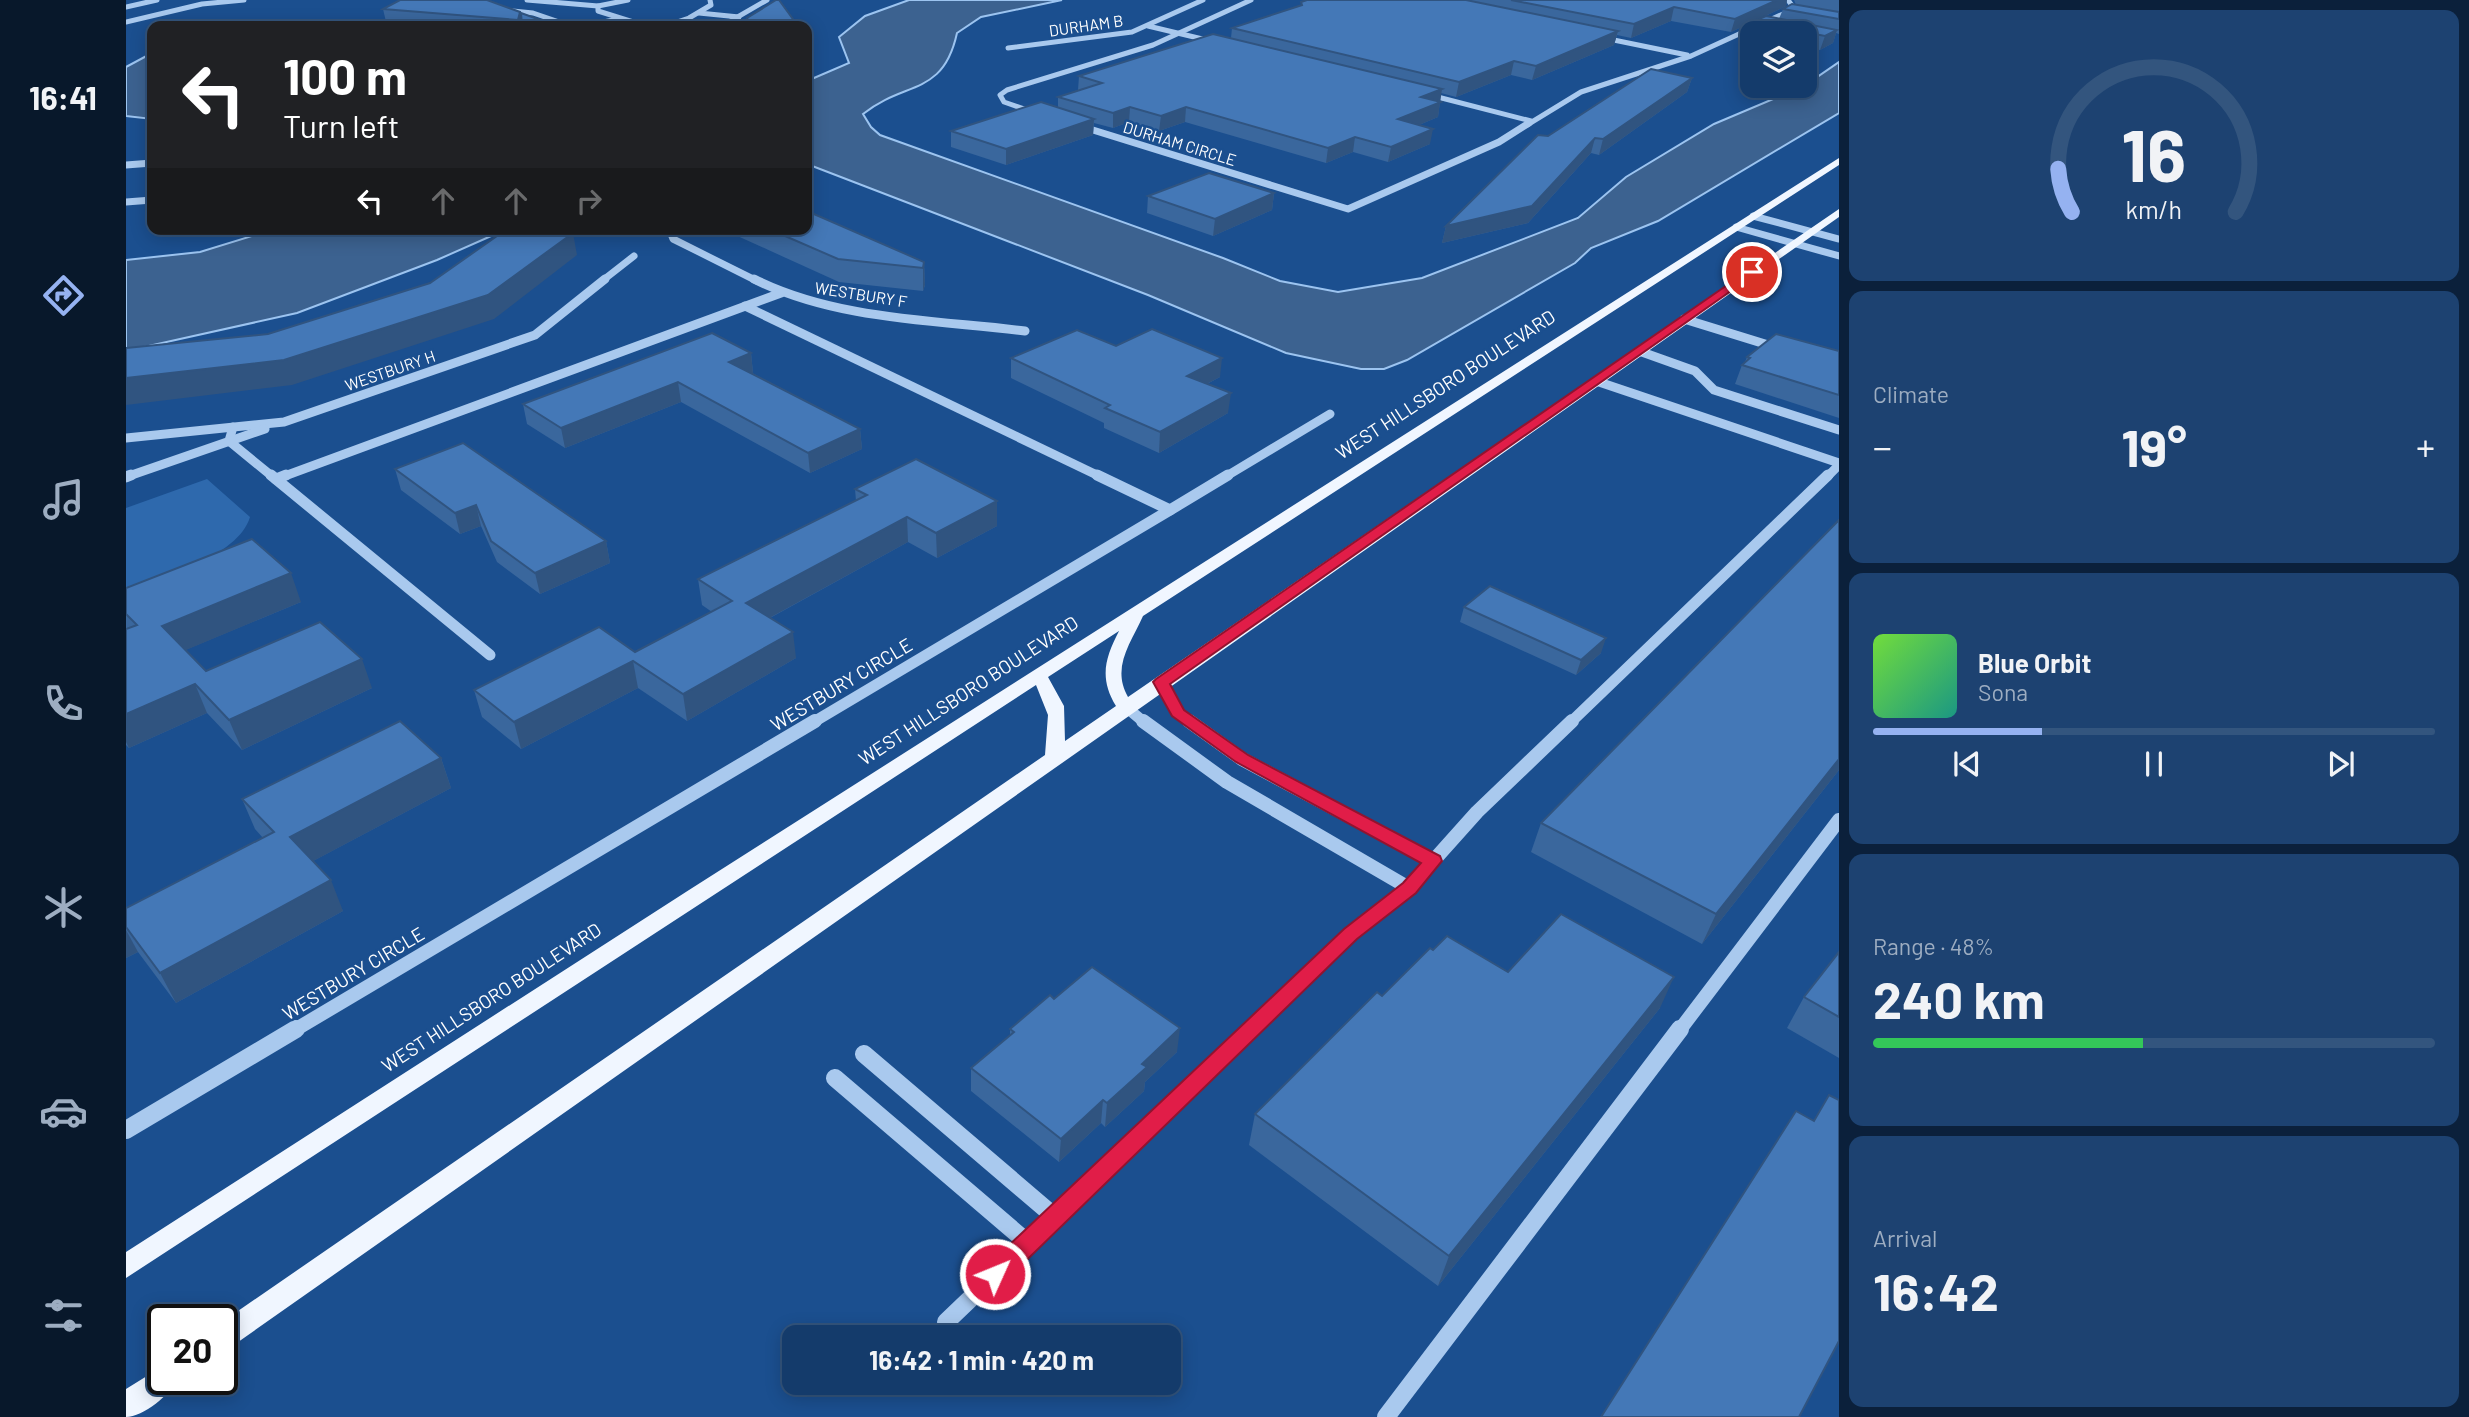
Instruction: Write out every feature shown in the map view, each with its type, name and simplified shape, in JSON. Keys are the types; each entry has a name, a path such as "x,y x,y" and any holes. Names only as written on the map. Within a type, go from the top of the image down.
{"main road":[{"name":"WEST HILLSBORO BOULEVARD","path":"126,1266 685,902 1839,161"},
{"path":"238,1327 1839,212"},
{"path":"1126,707 1113,691 1109,670 1136,614"},
{"path":"1040,676 1052,691 1059,712 1054,757"},
{"path":"126,1406 147,1391"}],"street":[{"path":"126,7 157,0"},
{"path":"126,22 202,4 244,0"},
{"path":"527,0 598,6 628,0"},
{"path":"685,21 711,5 709,0"},
{"path":"731,21 768,0"},
{"name":"DURHAM B","path":"1008,48 1132,32 1203,0"},
{"path":"1042,115 1003,103 1000,95 1007,90 1181,34 1251,0"},
{"path":"1787,12 1793,8 1788,0"},
{"path":"598,6 598,11 627,21"},
{"path":"495,10 533,13 556,21"},
{"path":"1787,12 1803,15"},
{"name":"DURHAM CIRCLE","path":"1768,21 1787,12"},
{"path":"699,13 738,17"},
{"path":"610,21 620,19"},
{"path":"1148,26 1222,44"},
{"path":"1585,34 1691,56"},
{"name":"DURHAM CIRCLE","path":"1069,123 1348,209 1499,142 1581,92 1691,56 1740,34"},
{"path":"1424,94 1531,121"},
{"path":"126,165 147,163"},
{"path":"126,202 147,200"},
{"path":"1753,216 1839,239"},
{"path":"1736,227 1839,256"},
{"name":"WESTBURY F","path":"671,235 673,239 781,293 834,308 1026,331"},
{"name":"WESTBURY H","path":"126,438 284,422 535,335 634,256"},
{"path":"276,479 781,293"},
{"path":"745,306 1170,510"},
{"path":"1684,319 1789,351"},
{"path":"1639,351 1695,371 1714,390 1839,430"},
{"path":"946,1322 1351,934 1409,888 1477,812 1839,464 1596,381"},
{"name":"WESTBURY CIRCLE","path":"126,1130 1331,414"},
{"path":"126,477 284,422"},
{"path":"229,441 233,427"},
{"path":"229,441 490,655"},
{"path":"1161,682 1178,713 1242,759 1433,861"},
{"path":"1126,707 1164,740 1219,777 1409,888"},
{"path":"1386,1417 1839,820"},
{"path":"864,1054 1055,1217"},
{"path":"835,1078 1028,1242"}],"shaded area":[{"path":"909,0 1062,0 981,17 957,33 951,53 932,78 879,103 863,114 871,127 880,135 1280,281 1338,292 1422,278 1578,218 1626,177 1714,124 1776,98 1817,98 1817,77 1839,62 1839,113 1658,221 1591,248 1575,263 1407,360 1384,369 1361,369 1286,353 1148,295 812,166 812,79 849,63 839,37 865,16"},
{"path":"147,56 147,118 126,116 126,67"},
{"path":"255,235 493,235 437,260 297,313 126,351 126,260 200,252"},
{"path":"207,479 250,517 243,531 215,555 126,591 126,508"}],"building":[{"path":"400,0 487,0 520,12 518,20 383,9"},
{"path":"779,0 794,21 748,21 747,18"},
{"path":"1466,0 1618,31 1536,66 1514,61 1459,82 1232,28 1302,5 1301,2"},
{"path":"1511,0 1777,0 1735,19 1674,7 1634,24"},
{"path":"1792,4 1839,12 1839,19 1783,9"},
{"path":"521,13 543,21 522,21"},
{"path":"1766,16 1791,21 1754,21"},
{"path":"1817,26 1837,30 1825,36 1817,34"},
{"path":"1213,34 1442,89 1421,97 1441,102 1398,119 1433,129 1391,147 1355,137 1328,148 1186,107 1161,116 1130,107 1113,113 1058,97 1102,83 1079,76"},
{"path":"1651,69 1692,78 1603,139 1595,138 1532,206 1446,226 1538,135 1548,136"},
{"path":"1041,102 1094,119 1006,149 951,131"},
{"path":"1209,173 1274,193 1215,219 1148,196"},
{"path":"812,213 924,262 923,268 838,259 783,235 812,235"},
{"path":"498,235 570,235 488,295 284,360 126,378 126,348 268,334 430,283"},
{"path":"1152,329 1222,358 1187,376 1231,393 1160,432 1105,408 1110,405 1011,358 1077,330 1116,346"},
{"path":"712,333 751,353 729,362 860,429 808,453 678,382 561,428 523,404"},
{"path":"1776,334 1839,351 1839,395 1742,365 1750,358 1747,357"},
{"path":"463,443 606,541 535,573 491,541 476,505 455,513 395,469"},
{"path":"916,459 997,501 936,533 907,517 746,603 793,632 683,694 633,661 514,722 474,690 599,627 635,652 732,601 698,579 867,495 855,489"},
{"path":"1839,520 1839,759 1716,914 1541,823"},
{"path":"252,539 291,573 162,626 206,671 320,622 362,659 229,720 195,684 126,714 126,629 137,625 126,614 126,588"},
{"path":"1490,586 1606,638 1581,660 1464,607"},
{"path":"400,721 441,758 290,837 331,880 160,973 126,927 126,908 274,832 242,799"},
{"path":"1561,914 1674,977 1449,1256 1255,1114 1377,992 1382,996 1430,948 1433,950 1447,936 1508,972"},
{"path":"1839,952 1839,1017 1804,997"},
{"path":"1092,967 1180,1028 1142,1064 1147,1067 1107,1103 1103,1100 1061,1139 971,1068 1014,1032 1010,1029 1050,995 1054,999"},
{"path":"1829,1095 1839,1100 1839,1341 1799,1417 1601,1417 1796,1111 1814,1121"}],"route":[{"path":"995,1274 1351,934 1409,888 1433,861 1242,759 1178,713 1161,682 1752,272"}]}
